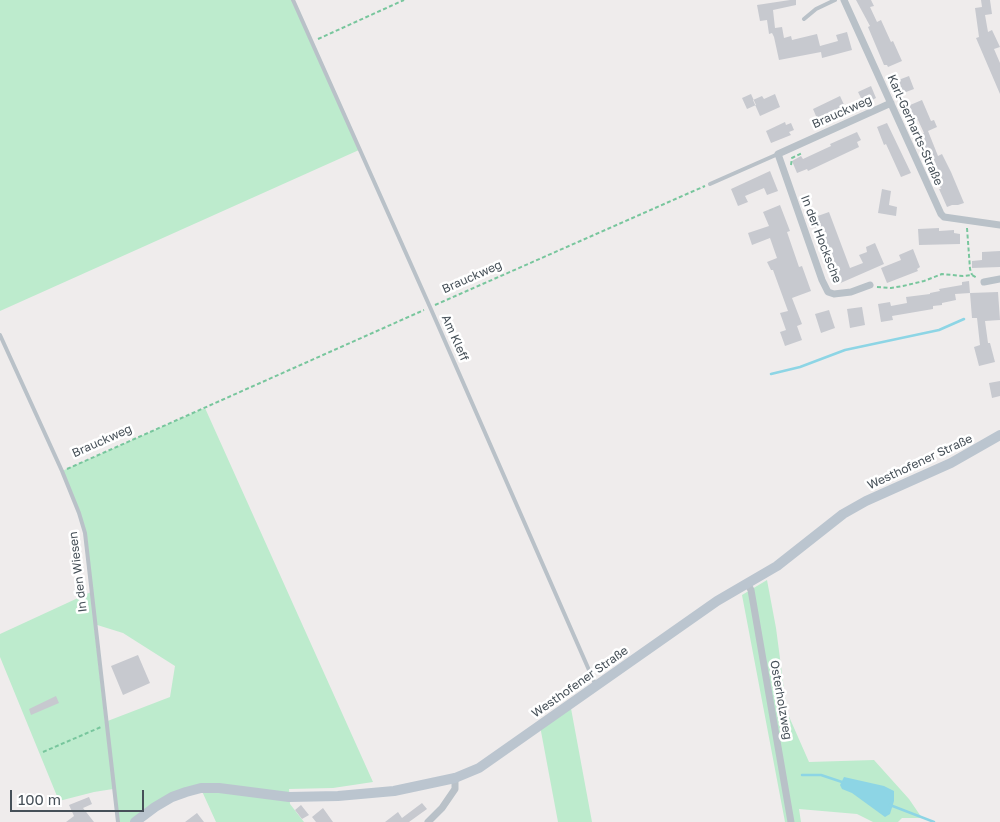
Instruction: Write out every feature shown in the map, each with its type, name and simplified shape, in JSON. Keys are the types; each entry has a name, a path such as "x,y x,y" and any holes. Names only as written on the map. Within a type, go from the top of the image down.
{"street":[{"name":"Karl-Gerharts-Straße","path":"844,0 941,214 944,217 1000,225"},
{"name":"Brauckweg","path":"778,154 891,103"},
{"name":"In der Hocksche","path":"778,154 822,280 828,292 834,294 851,292 870,285"},
{"path":"984,282 1000,280"},
{"name":"Westhofener Straße","path":"135,822 155,806 186,792 201,788 219,788 289,797 338,796 394,791 455,778 479,768 503,753 717,601 776,566 843,514 866,501 951,463 1000,435"},
{"name":"Osterholzweg","path":"748,583 751,590 791,822"},
{"path":"432,821 455,790 455,778"}],"lane":[{"name":"Am Kleff","path":"293,0 596,686"},
{"path":"804,19 816,9 835,0"},
{"name":"Brauckweg","path":"710,184 778,154"},
{"name":"In den Wiesen","path":"0,335 80,512 85,533 118,822"}],"path":[{"path":"312,42 404,0"},
{"path":"791,166 792,158 802,153"},
{"name":"Brauckweg","path":"62,472 710,184"},
{"path":"966,220 972,275"},
{"path":"870,285 891,288 924,281 942,274 972,275 984,282"},
{"path":"43,752 106,724"}],"green space":[{"path":"0,0 293,0 359,150 0,311"},
{"path":"205,408 373,782 333,788 289,789 290,804 304,822 216,822 201,789 186,792 135,822 118,822 113,789 59,801 0,657 0,634 91,592 85,533 62,471","holes":["94,624 123,633 175,666 170,697 105,722"]},
{"path":"767,580 776,628 787,712 809,762 874,760 909,799 922,818 902,818 898,822 873,822 857,814 799,809 801,822 785,822 742,595"},
{"path":"570,703 592,822 558,822 540,726"}],"water":[{"path":"844,777 884,786 894,791 894,801 890,814 885,817 852,793 842,789 840,785"}],"building":[{"path":"796,0 796,5 773,10 775,28 782,27 784,38 791,36 792,40 817,34 820,46 838,41 836,35 847,32 852,50 822,58 821,52 779,60 774,37 772,33 769,34 767,20 760,21 757,5"},
{"path":"856,0 871,0 874,6 870,7 877,22 881,20 902,61 888,67 884,65 868,27 870,26"},
{"path":"981,0 990,0 992,14 985,15 988,32 992,30 1000,47 994,49 1000,63 1000,94 976,38 979,37 975,8 982,7"},
{"path":"909,76 914,89 898,95 893,82"},
{"path":"871,86 876,98 864,104 858,92"},
{"path":"751,94 756,105 747,109 742,98"},
{"path":"775,94 780,107 760,116 753,100 762,96 764,99"},
{"path":"840,96 847,111 819,123 813,109"},
{"path":"922,100 931,121 934,120 937,127 928,131 938,156 942,154 964,203 947,207 939,189 941,189 916,136 924,133 918,120 910,123 903,108"},
{"path":"785,122 786,125 791,123 794,130 789,132 791,135 771,143 766,131"},
{"path":"887,123 911,173 901,177 877,127"},
{"path":"857,132 861,140 857,142 859,147 808,171 807,169 797,173 792,161 801,156 803,159"},
{"path":"770,171 778,191 767,195 764,188 745,196 748,202 738,206 731,189"},
{"path":"882,189 891,191 889,205 897,207 896,216 878,213"},
{"path":"780,205 790,231 787,232 799,267 802,266 811,291 792,298 802,324 797,326 802,340 785,346 780,332 786,330 780,313 788,311 773,270 771,270 767,262 777,258 770,238 752,245 748,233 769,226 763,212"},
{"path":"829,212 850,268 863,263 859,255 867,252 866,247 875,243 884,264 836,285 812,218"},
{"path":"939,228 939,231 954,230 954,233 960,234 960,244 919,245 918,229"},
{"path":"913,249 920,267 917,269 918,271 887,283 881,268 901,260 899,255"},
{"path":"1000,251 1000,267 972,268 972,261 982,260 982,252"},
{"path":"969,281 970,293 955,294 956,300 933,306 933,309 892,316 893,320 881,322 878,304 890,302 891,306 907,303 906,297 930,294 940,291 939,289 962,285 962,282"},
{"path":"998,292 1000,320 985,321 988,343 990,343 995,362 979,366 974,347 980,345 977,318 972,318 970,293"},
{"path":"862,307 865,325 850,328 847,309"},
{"path":"829,310 835,328 821,333 815,314"},
{"path":"1000,381 1000,396 992,398 989,383"},
{"path":"138,655 150,683 123,695 111,666"},
{"path":"56,696 59,703 31,715 29,709"},
{"path":"89,797 92,804 83,808 94,822 66,822 74,816 69,805"},
{"path":"422,803 427,809 409,822 385,822 398,812 402,818"},
{"path":"301,805 309,815 302,819 295,810"},
{"path":"323,808 333,822 316,822 312,817"},
{"path":"197,813 204,822 185,822"}],"waterway":[{"path":"771,374 800,367 845,350 939,330 964,319"},
{"path":"802,775 821,775 842,782"},
{"path":"890,805 934,822"}]}
